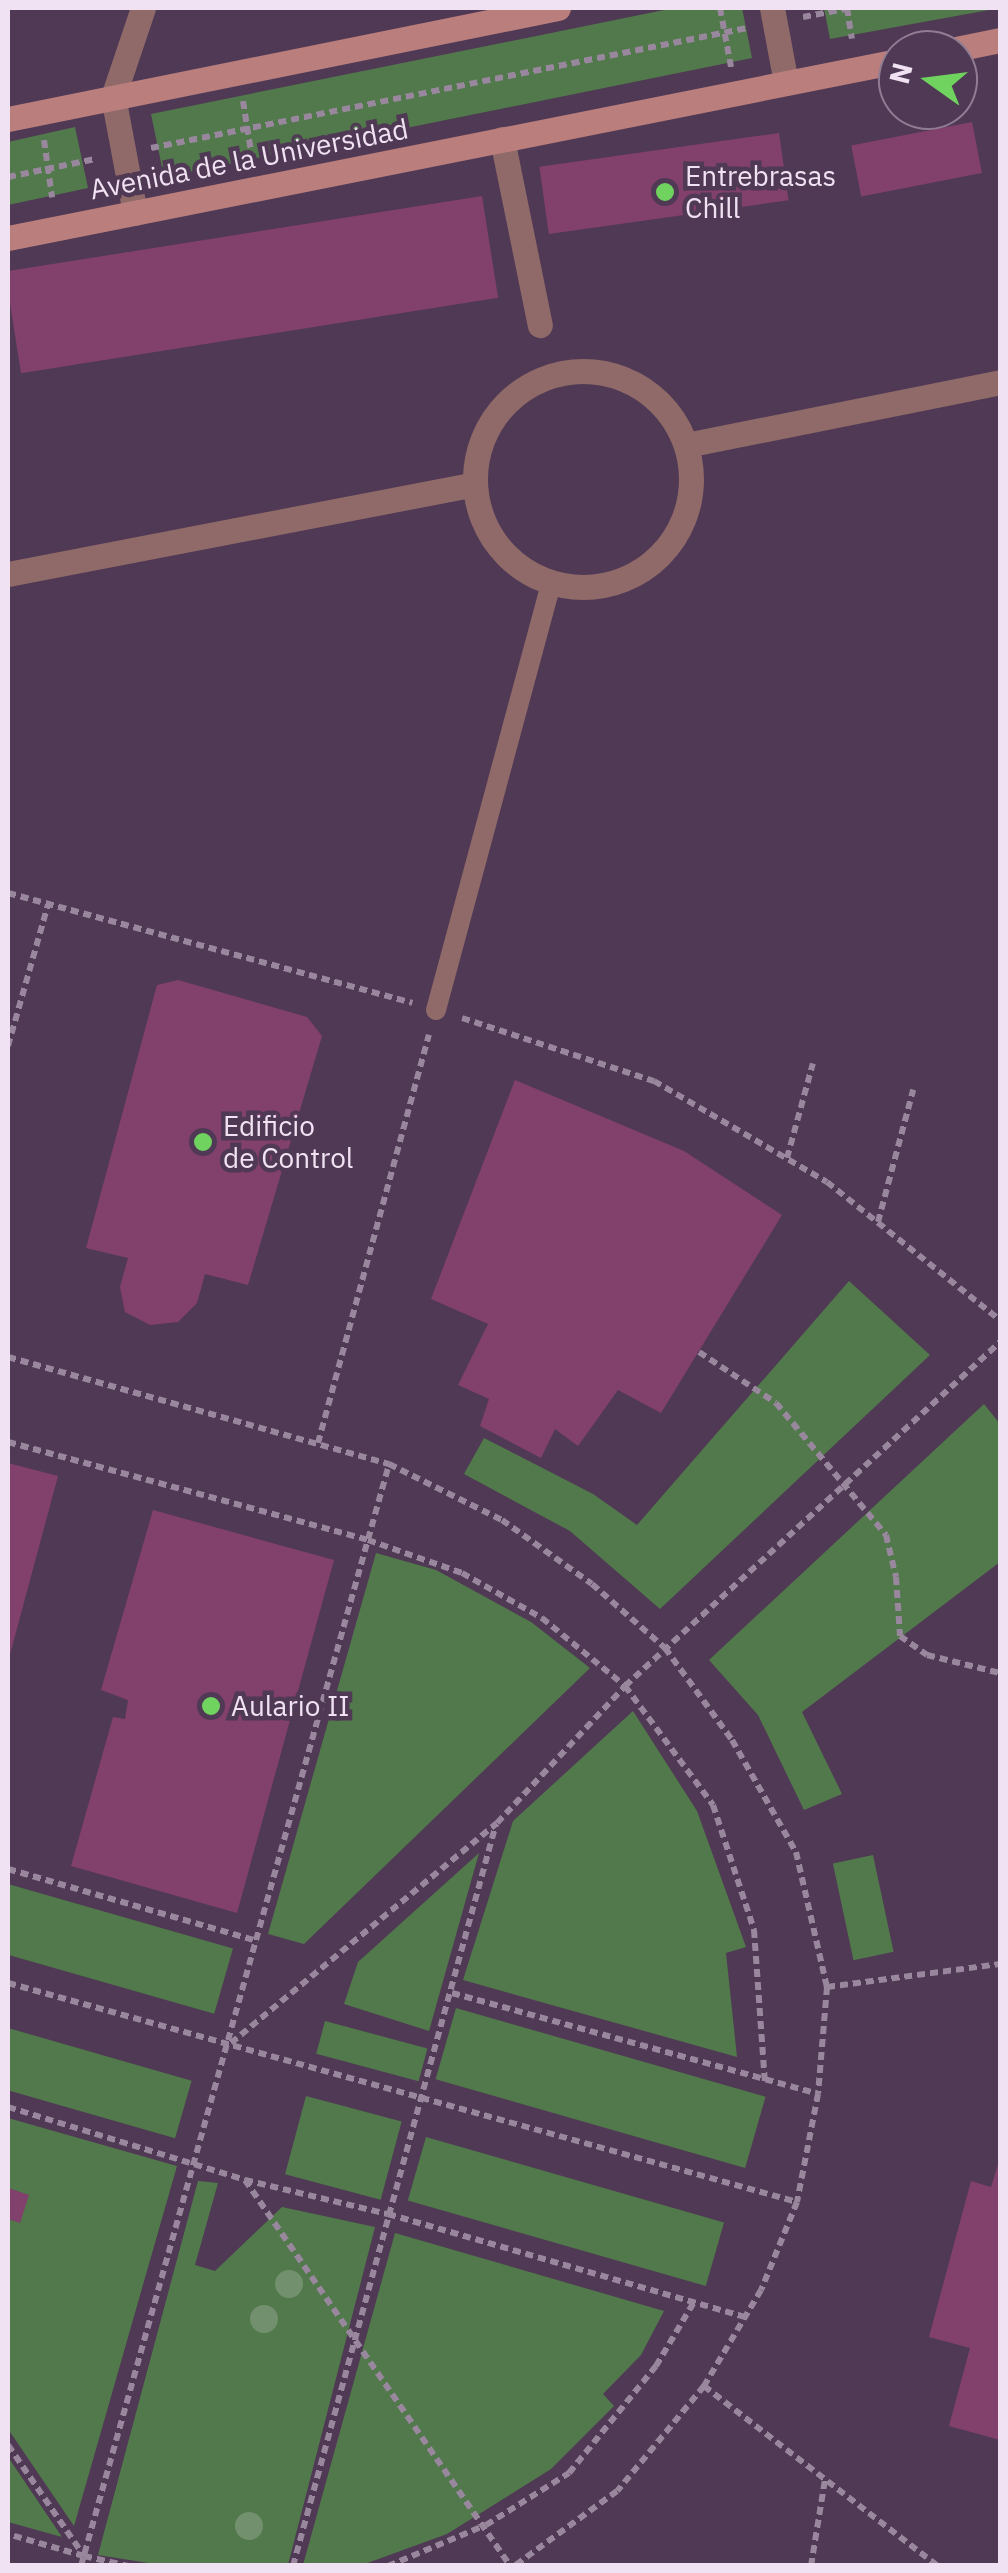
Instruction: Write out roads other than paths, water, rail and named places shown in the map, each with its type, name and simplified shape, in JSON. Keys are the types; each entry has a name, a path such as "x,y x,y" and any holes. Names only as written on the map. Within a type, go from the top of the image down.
{"main road":[{"path":"8,119 558,8"},
{"name":"Avenida de la Universidad","path":"8,238 878,65"}],"street":[{"path":"134,213 113,97 143,8"},
{"path":"774,15 786,83"},
{"path":"502,140 540,325"},
{"path":"581,370 614,374 646,390 670,414 686,445 692,478 687,512 660,554 618,582 584,588 551,583 521,569 497,546 481,517 474,484 478,449 493,418 516,392 547,376 581,370"},
{"path":"686,445 1000,382"},
{"path":"8,574 474,484"}],"lane":[{"path":"436,1010 551,583"}],"place":[{"name":"Entrebrasas Chill","path":"665,192"},
{"name":"Edificio de Control","path":"203,1142"},
{"name":"Aulario II","path":"211,1706"}]}
